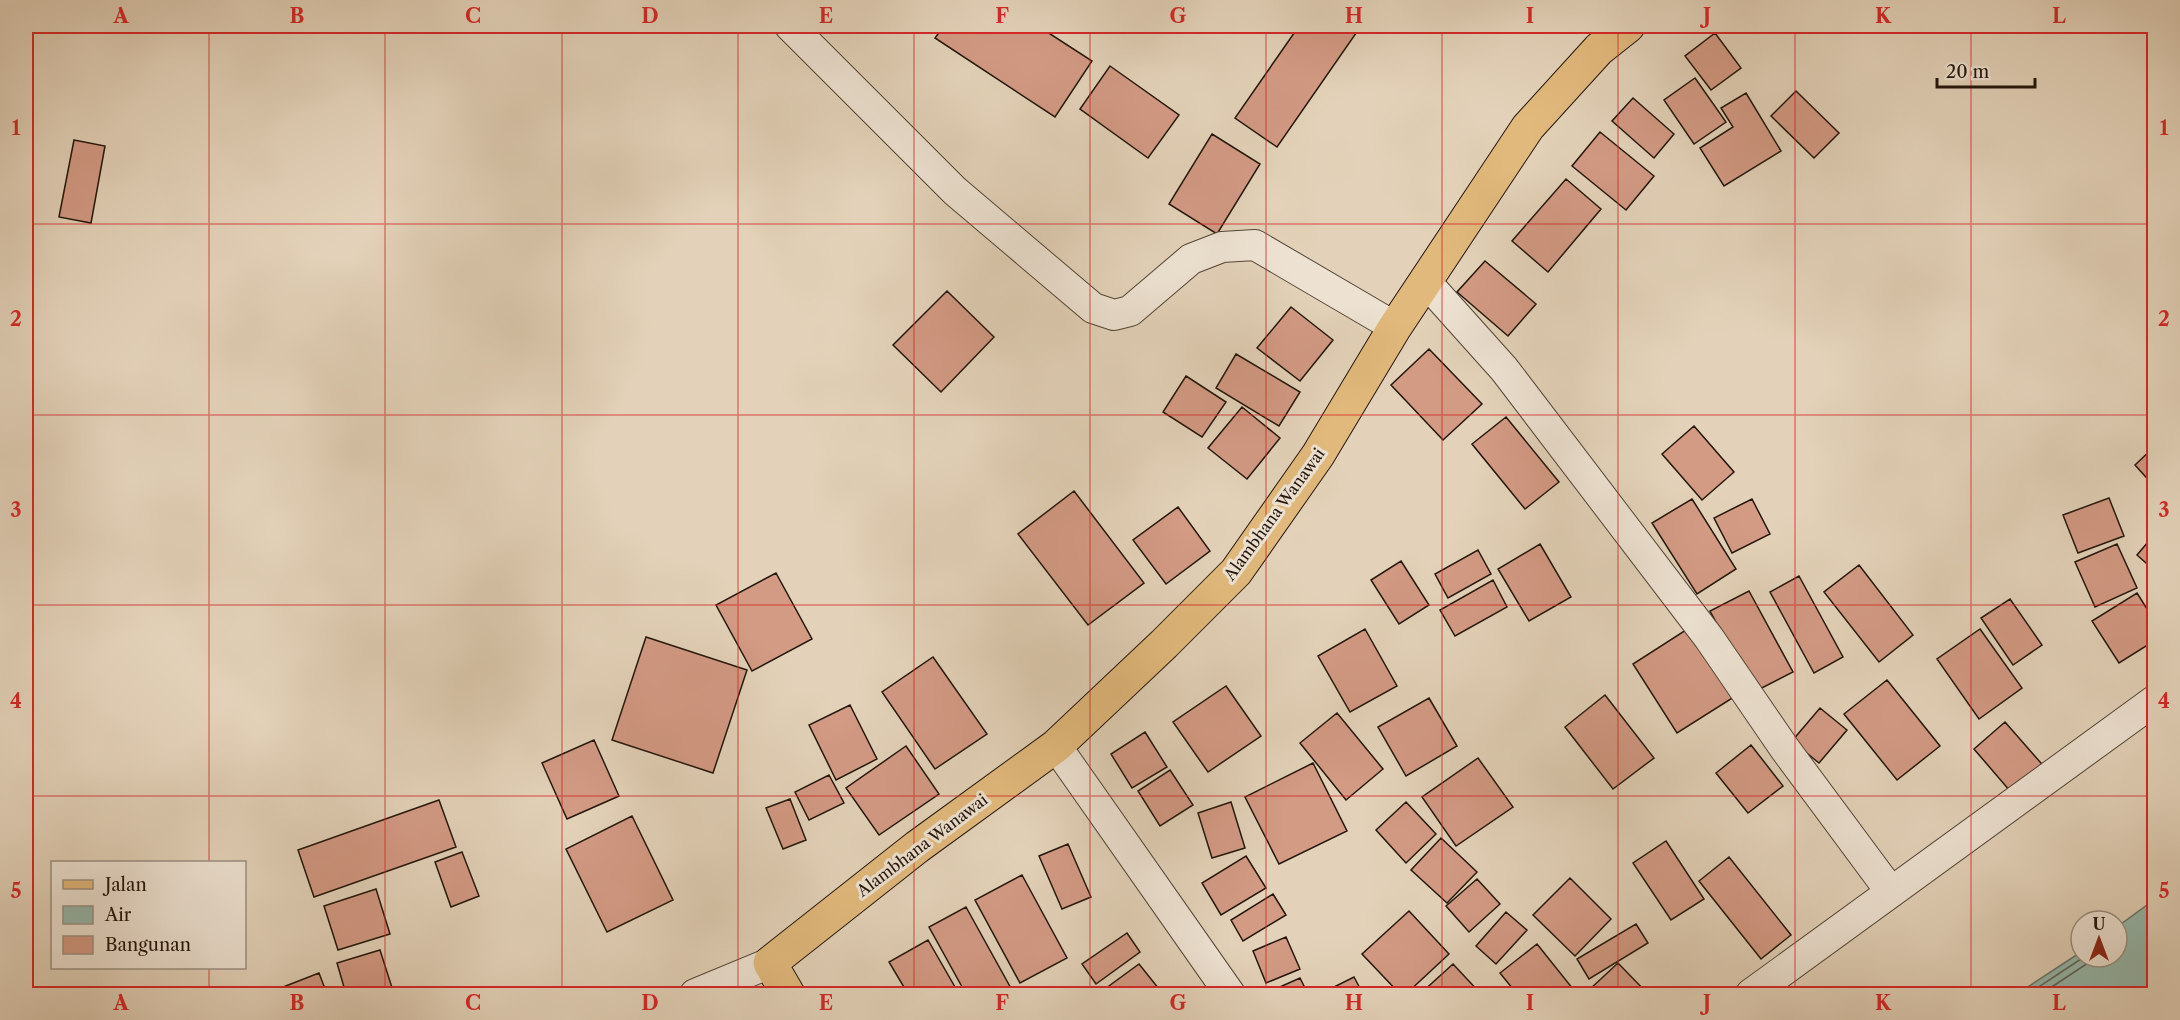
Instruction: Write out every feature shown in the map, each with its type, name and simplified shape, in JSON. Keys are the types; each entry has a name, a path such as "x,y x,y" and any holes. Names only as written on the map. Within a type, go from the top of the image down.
{"main road":[{"name":"Alambhana Wanawai","path":"770,963 917,847 1056,746 1236,572 1318,455 1395,327 1528,127 1599,49 1628,26"},
{"path":"770,963 788,994"}],"street":[{"path":"790,26 955,191 1094,308 1114,315 1130,311 1191,259 1222,247 1255,245 1395,327"},
{"path":"1426,282 1504,369 1708,638 1785,749 1891,892"},
{"path":"1751,994 2154,701"},
{"path":"1056,746 1230,994"},
{"path":"695,994 770,963"}],"water":[{"path":"2154,900 2154,994 2017,994 2069,960 2069,969 2129,969 2129,918"}],"building":[{"path":"944,26 1038,26 1092,61 1055,117 935,38"},
{"path":"1299,26 1361,26 1277,147 1235,118"},
{"path":"1850,26 1870,26 1851,30"},
{"path":"2062,26 2120,26 2120,27 2063,33"},
{"path":"1715,33 1741,68 1711,90 1685,56"},
{"path":"1110,66 1179,115 1148,158 1080,109"},
{"path":"1695,78 1726,122 1694,144 1664,100"},
{"path":"1796,91 1839,133 1814,158 1771,116"},
{"path":"1746,93 1781,151 1724,186 1700,148 1733,127 1721,108"},
{"path":"1633,98 1674,134 1654,158 1612,121"},
{"path":"1600,132 1654,176 1626,210 1572,166"},
{"path":"1212,134 1260,164 1217,234 1169,204"},
{"path":"74,140 105,146 91,223 59,217"},
{"path":"1566,179 1601,209 1548,272 1512,241"},
{"path":"1485,261 1536,304 1508,336 1457,292"},
{"path":"947,291 994,337 941,392 893,345"},
{"path":"1291,307 1333,340 1300,381 1257,348"},
{"path":"1429,349 1482,404 1443,440 1391,385"},
{"path":"1236,354 1300,392 1279,426 1216,388"},
{"path":"1186,376 1226,402 1202,437 1163,412"},
{"path":"1242,407 1280,438 1247,479 1208,448"},
{"path":"1506,417 1559,482 1525,509 1472,444"},
{"path":"1694,426 1734,472 1702,500 1662,454"},
{"path":"2154,447 2154,486 2135,465"},
{"path":"1074,491 1144,583 1088,625 1018,534"},
{"path":"2109,498 2124,536 2078,553 2063,515"},
{"path":"1692,499 1736,569 1697,594 1652,523"},
{"path":"1752,499 1770,534 1732,553 1714,518"},
{"path":"1178,507 1210,551 1166,584 1133,540"},
{"path":"2154,535 2154,570 2137,555"},
{"path":"1540,544 1571,597 1529,621 1498,569"},
{"path":"2117,544 2137,588 2095,607 2075,562"},
{"path":"1478,550 1491,574 1448,598 1435,574"},
{"path":"1401,561 1429,605 1399,624 1371,580"},
{"path":"1859,565 1913,635 1879,662 1824,592"},
{"path":"776,573 812,639 752,671 716,605"},
{"path":"1799,576 1843,657 1814,673 1770,592"},
{"path":"1493,580 1507,607 1455,636 1440,610"},
{"path":"1749,591 1793,672 1754,692 1710,611"},
{"path":"2137,593 2154,620 2154,641 2119,663 2092,621"},
{"path":"2010,599 2042,645 2013,665 1981,618"},
{"path":"1689,628 1734,697 1677,733 1633,664"},
{"path":"1365,629 1397,686 1350,712 1318,656"},
{"path":"1980,629 2022,688 1979,719 1937,659"},
{"path":"646,637 747,670 713,773 612,740"},
{"path":"933,657 987,734 935,769 882,692"},
{"path":"1887,680 1940,746 1897,780 1844,714"},
{"path":"1226,686 1261,736 1208,772 1173,722"},
{"path":"1605,695 1654,758 1613,789 1565,727"},
{"path":"1429,698 1457,746 1406,776 1378,727"},
{"path":"850,705 877,759 836,780 809,725"},
{"path":"1820,708 1847,730 1819,763 1792,741"},
{"path":"1337,713 1383,769 1346,800 1300,743"},
{"path":"2005,722 2048,771 2016,798 1974,749"},
{"path":"1145,732 1167,767 1132,788 1111,754"},
{"path":"594,740 619,796 567,819 542,763"},
{"path":"1751,745 1783,786 1748,813 1716,773"},
{"path":"906,746 939,794 879,835 846,788"},
{"path":"1478,758 1513,807 1456,846 1422,797"},
{"path":"1313,763 1347,831 1279,864 1245,797"},
{"path":"1170,770 1193,805 1160,826 1138,791"},
{"path":"829,775 844,803 809,820 795,792"},
{"path":"790,799 806,840 783,849 766,808"},
{"path":"439,800 456,847 314,897 298,850"},
{"path":"1231,802 1245,848 1212,858 1198,813"},
{"path":"1406,802 1436,834 1406,863 1376,830"},
{"path":"632,816 673,900 607,932 566,849"},
{"path":"1441,838 1477,872 1447,903 1411,870"},
{"path":"1666,841 1704,899 1671,920 1633,863"},
{"path":"1068,844 1091,897 1062,909 1039,856"},
{"path":"462,852 479,896 451,907 435,862"},
{"path":"1246,856 1266,888 1221,915 1202,883"},
{"path":"1729,857 1791,935 1761,959 1699,881"},
{"path":"1022,875 1067,958 1020,983 975,900"},
{"path":"1570,878 1611,919 1575,956 1533,915"},
{"path":"1477,879 1500,904 1469,932 1446,906"},
{"path":"376,889 390,934 338,950 324,906"},
{"path":"1273,894 1286,915 1243,941 1231,920"},
{"path":"966,907 1013,992 1009,994 966,994 929,927"},
{"path":"1409,911 1449,954 1406,994 1400,994 1362,954"},
{"path":"1506,912 1527,930 1496,964 1476,946"},
{"path":"1636,924 1648,943 1589,979 1577,959"},
{"path":"1127,933 1140,952 1096,984 1082,964"},
{"path":"1286,937 1300,969 1266,983 1253,951"},
{"path":"928,940 959,994 908,994 889,962"},
{"path":"1537,944 1577,994 1517,994 1500,973"},
{"path":"380,950 394,994 346,994 337,963"},
{"path":"1618,963 1648,994 1593,994 1589,990"},
{"path":"1139,964 1163,994 1098,994"},
{"path":"1453,964 1481,994 1420,994"},
{"path":"319,973 327,994 280,994 278,989"},
{"path":"1354,977 1363,994 1320,994"},
{"path":"1300,978 1308,994 1264,994"},
{"path":"492,989 494,994 474,994"}]}
